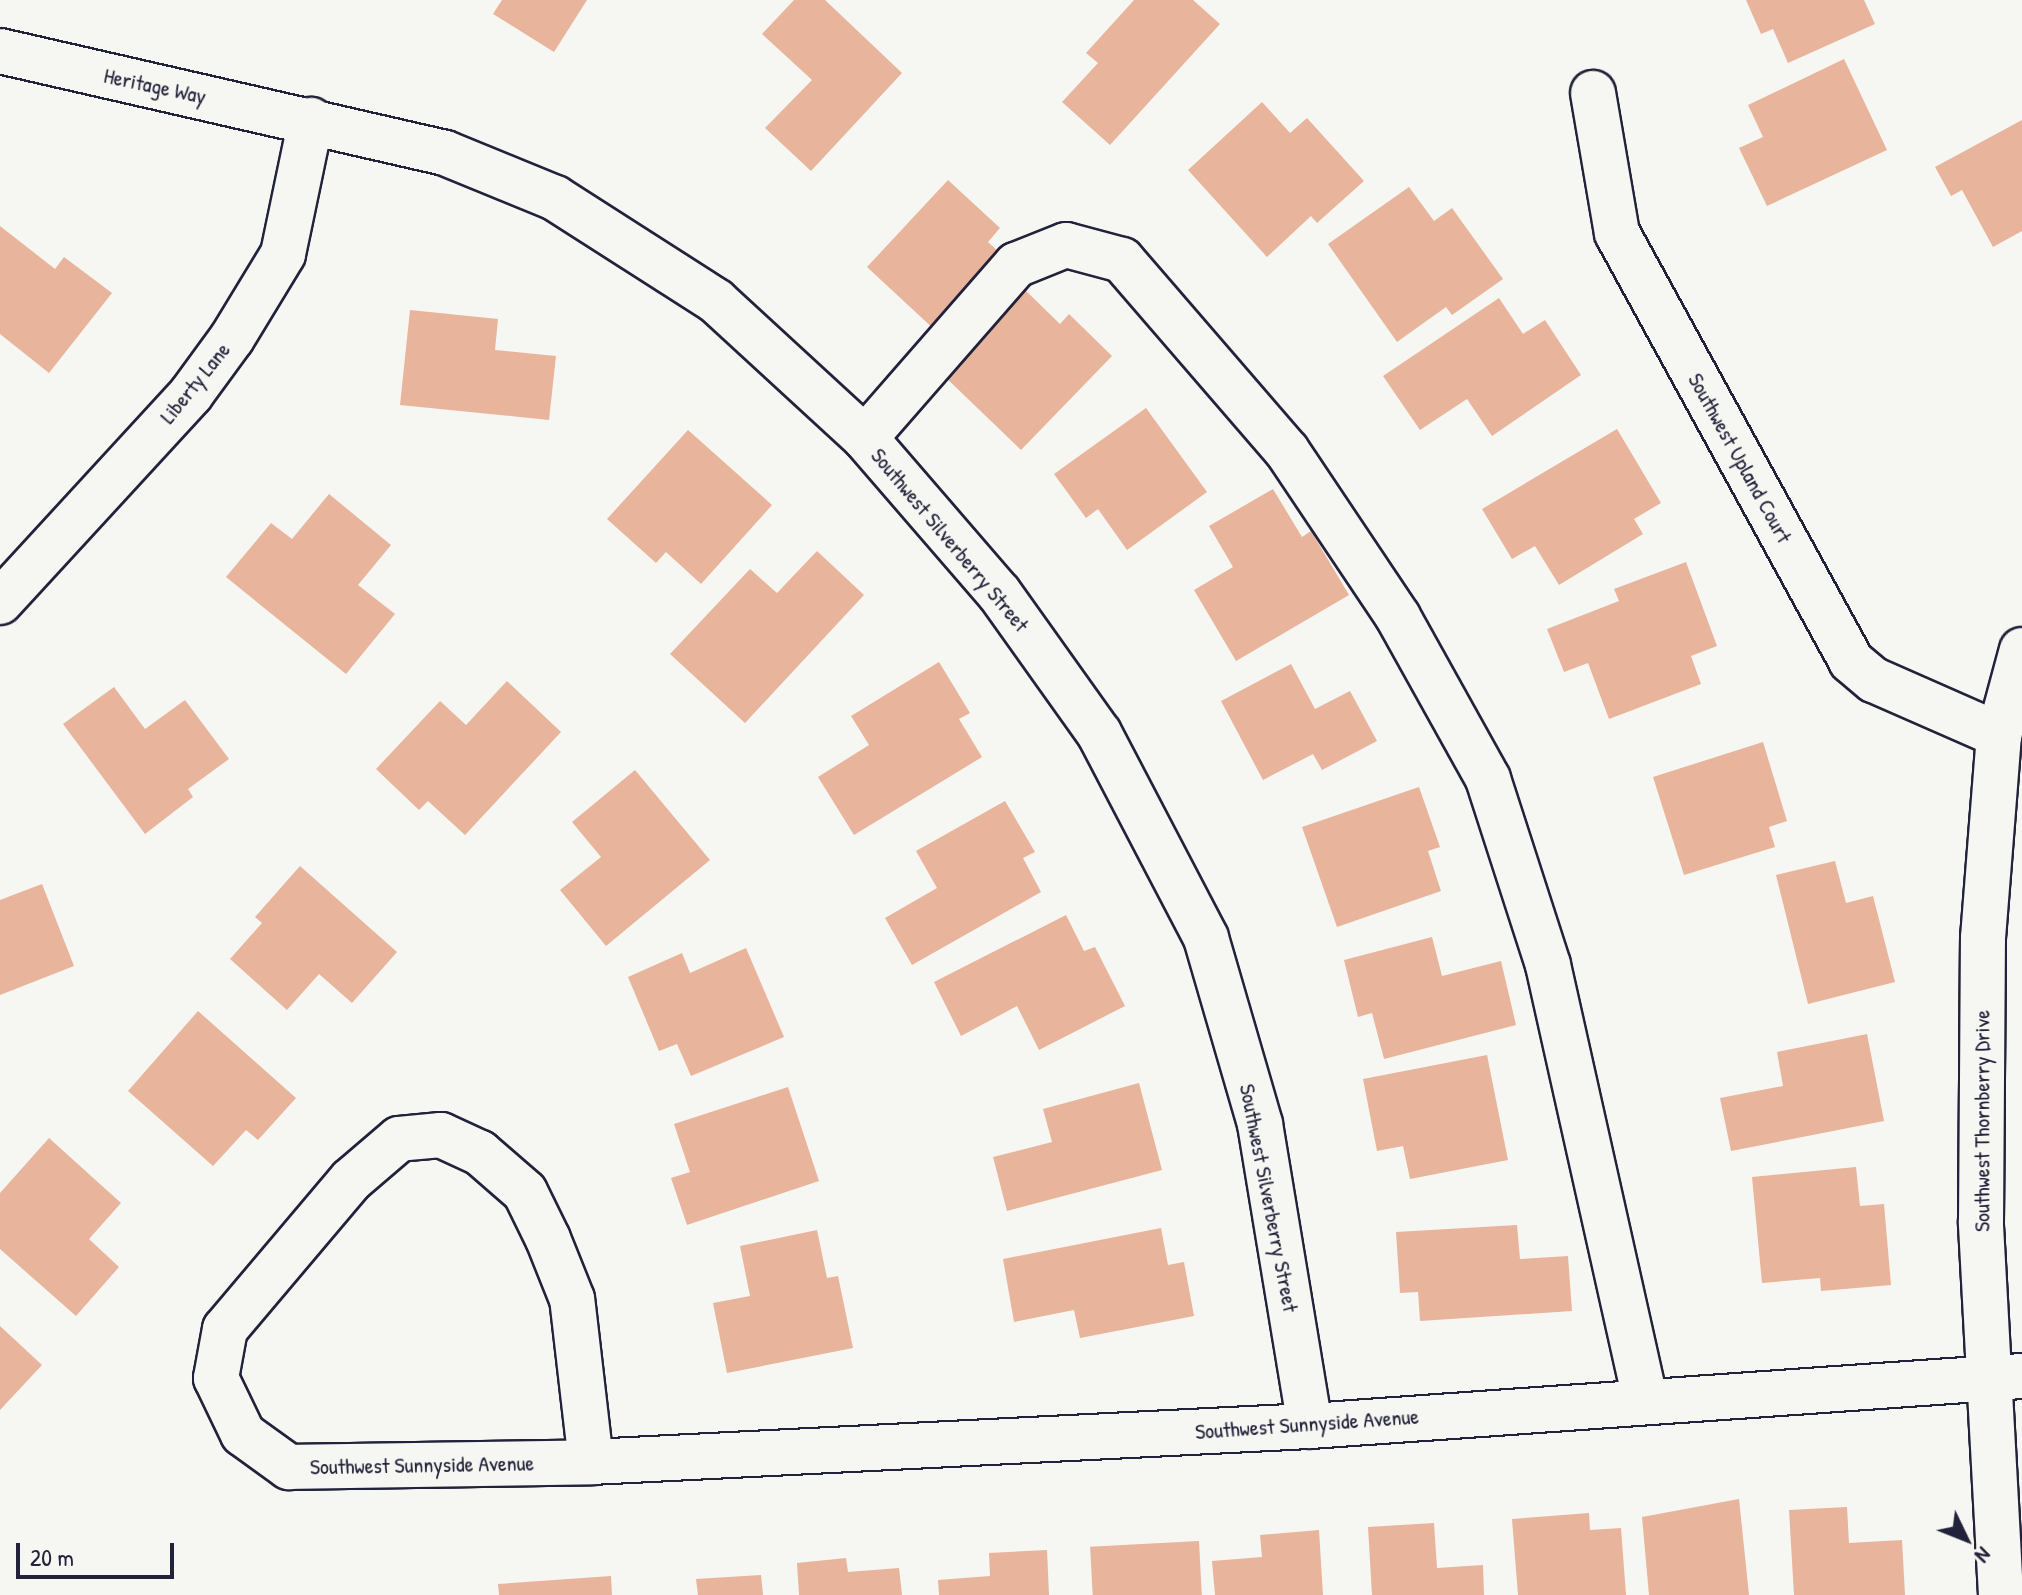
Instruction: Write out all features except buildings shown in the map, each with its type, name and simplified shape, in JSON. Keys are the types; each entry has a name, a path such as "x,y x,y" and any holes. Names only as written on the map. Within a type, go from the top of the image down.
{"street":[{"name":"Heritage Way","path":"0,51 311,120"},
{"name":"Southwest Upland Court","path":"1593,93 1617,233 1851,661 1874,680 1999,735"},
{"name":"Southwest Silverberry Street","path":"311,120 445,153 555,198 716,301 865,438 999,593 1099,733 1206,938 1260,1124 1310,1426"},
{"name":"Liberty Lane","path":"0,602 191,394 232,338 283,254 311,120"},
{"path":"865,438 1016,265 1066,245 1122,260 1287,451 1398,617 1488,779 1548,965 1645,1398"},
{"name":"Southwest Thornberry Drive","path":"2001,1595 2005,1377 1981,1222 1983,938 1999,735 2022,650"},
{"name":"Southwest Sunnyside Avenue","path":"591,1462 572,1299 548,1239 525,1192 480,1153 441,1135 399,1139 351,1180 225,1329 216,1378 243,1434 289,1467 591,1462 1310,1426 1645,1398 2005,1377"}]}
